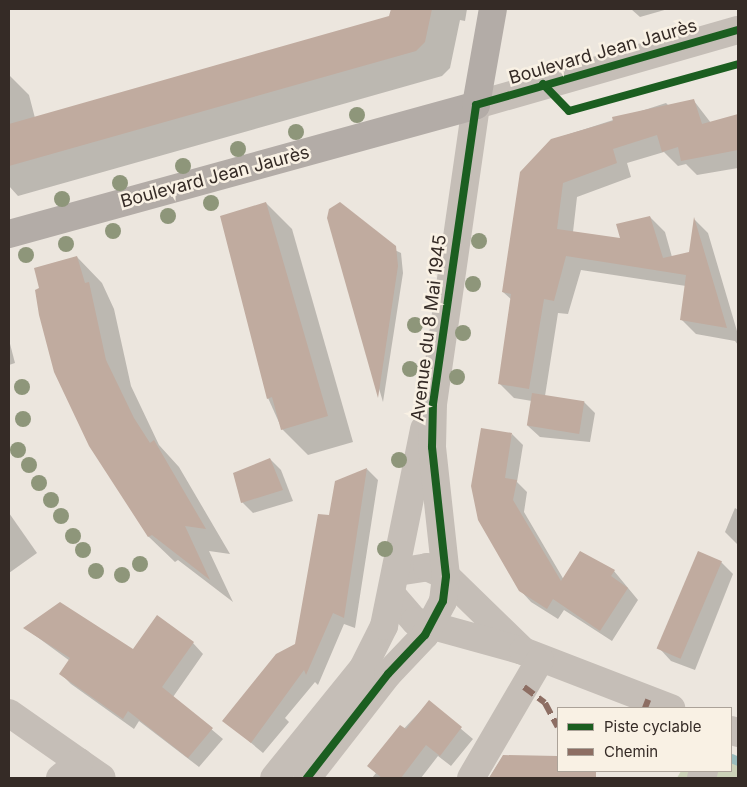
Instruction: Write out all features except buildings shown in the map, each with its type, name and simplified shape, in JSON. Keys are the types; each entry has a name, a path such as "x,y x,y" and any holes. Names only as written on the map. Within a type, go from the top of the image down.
{"main road":[{"path":"476,105 493,9"},
{"name":"Boulevard Jean Jaurès","path":"9,234 476,105"}],"street":[{"name":"Boulevard Jean Jaurès","path":"476,105 738,30"},
{"name":"Avenue du 8 Mai 1945","path":"307,778 431,626 443,601 446,576 432,448 433,404 476,105"},
{"name":"Avenue du 8 Mai 1945","path":"274,778 363,668 384,626 394,583 411,474 433,404"},
{"path":"532,655 446,576 427,568 394,583 415,621 532,655 668,707"},
{"path":"471,778 532,655"},
{"path":"9,713 69,770 102,778"}],"green space":[{"path":"732,761 738,764 738,778 677,778 680,772 732,772"}],"waterway":[{"path":"732,758 738,761"}],"marked path":[{"path":"524,687 545,703 557,725"},
{"path":"645,707 648,700"}],"cycle path":[{"path":"307,778 388,674 425,635 443,601 446,576 432,447 433,404 476,105 738,30"},
{"path":"543,84 569,111 738,64"}]}
